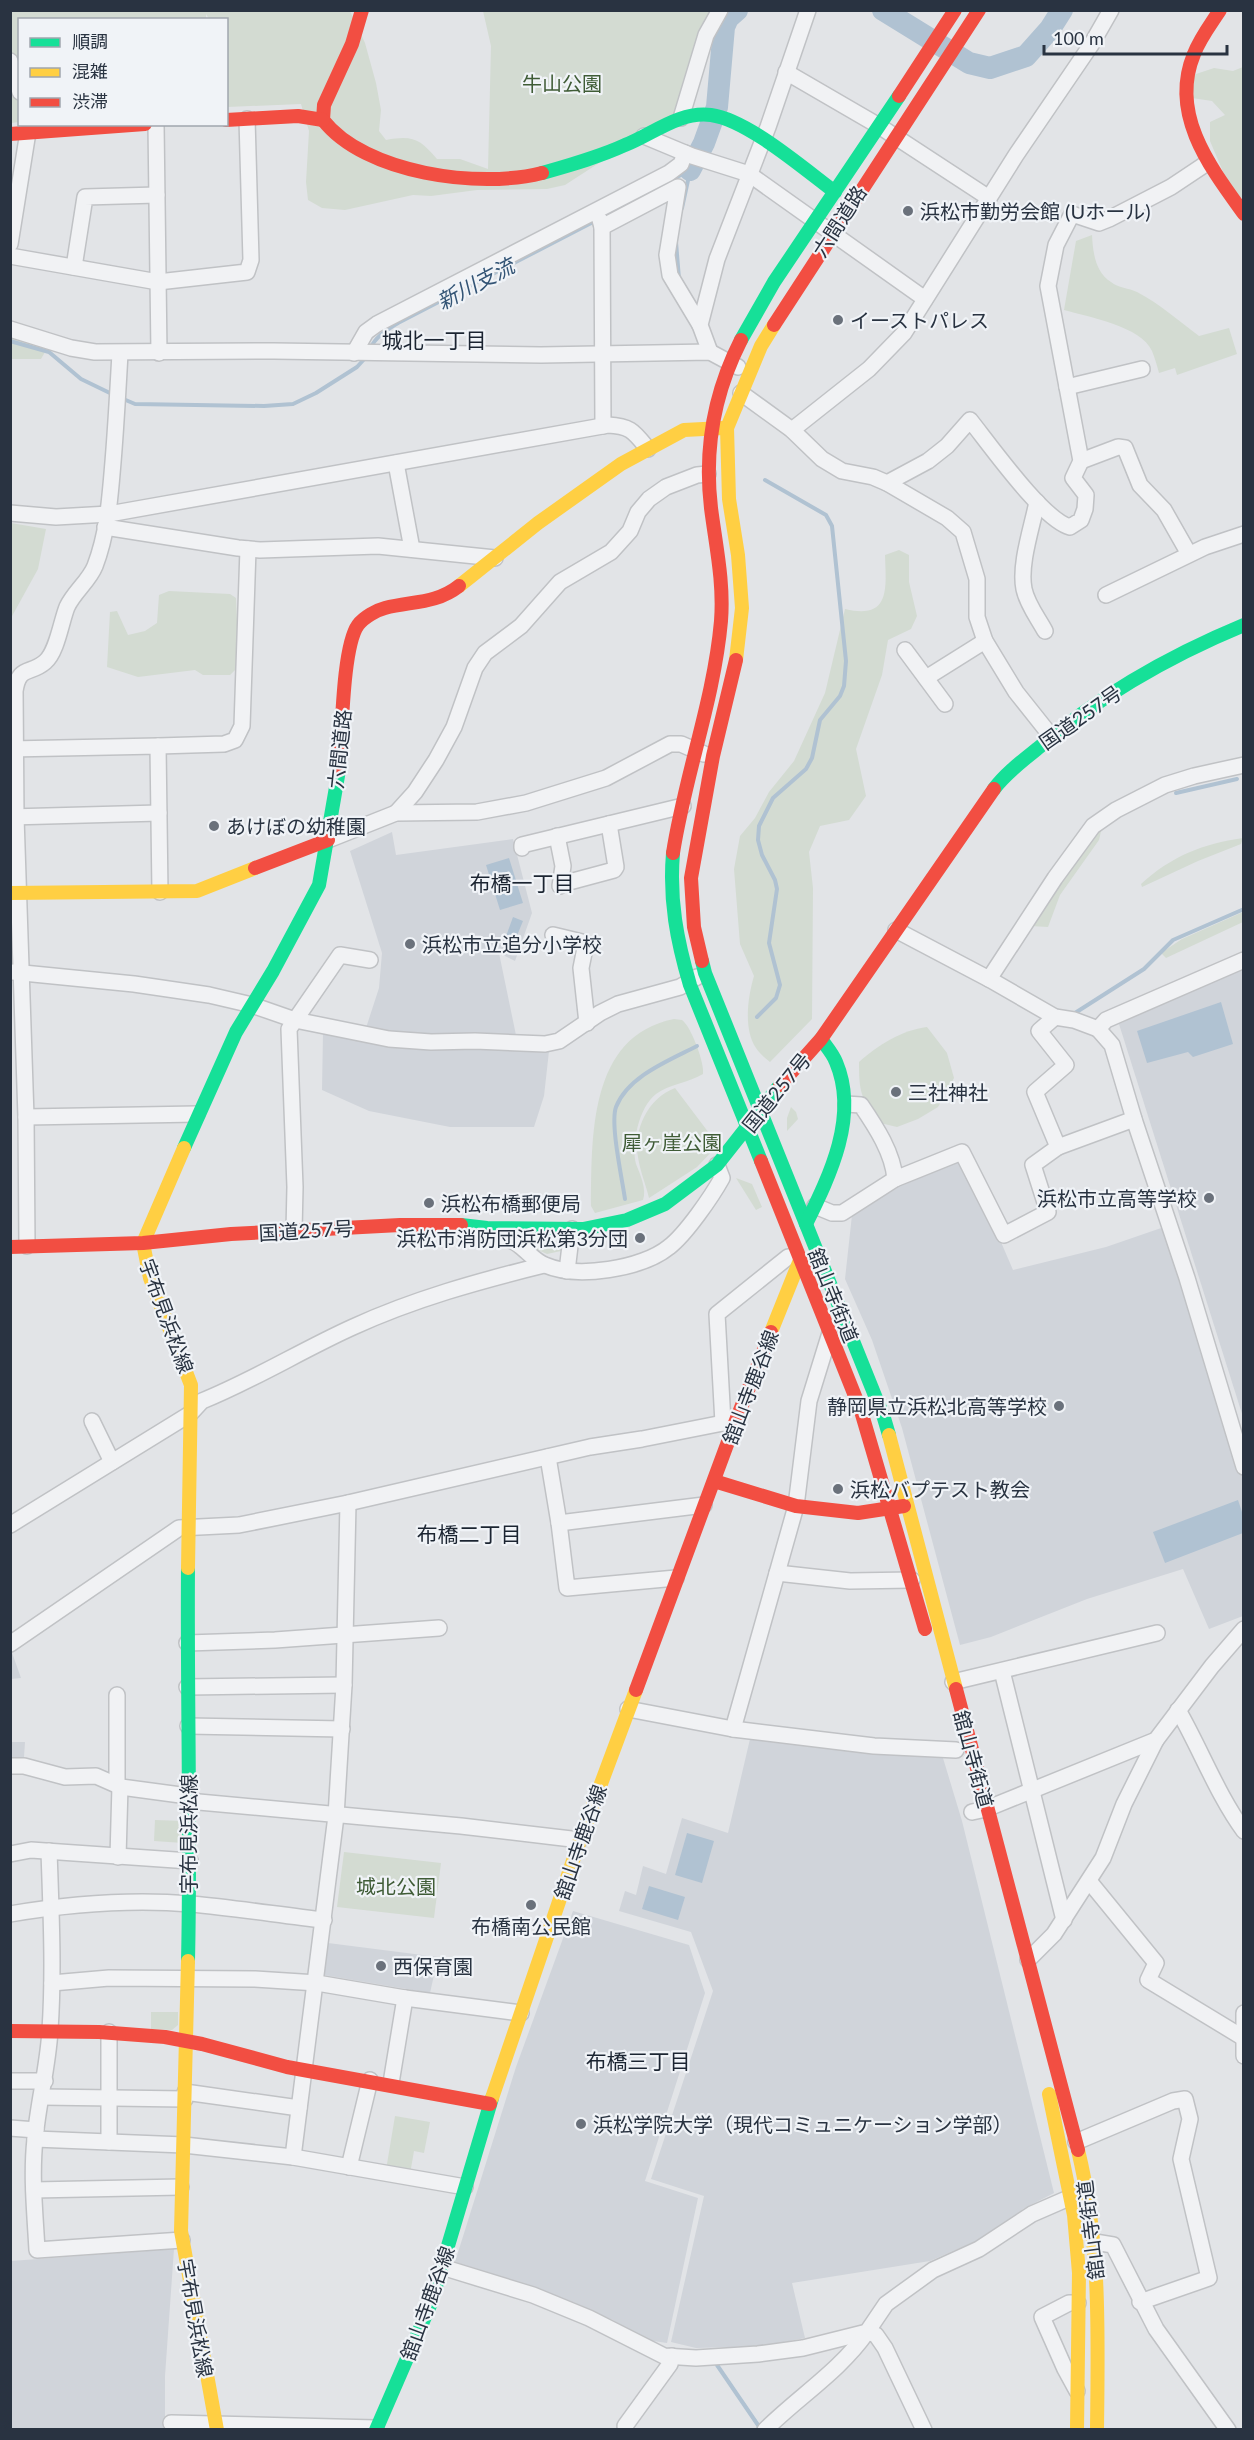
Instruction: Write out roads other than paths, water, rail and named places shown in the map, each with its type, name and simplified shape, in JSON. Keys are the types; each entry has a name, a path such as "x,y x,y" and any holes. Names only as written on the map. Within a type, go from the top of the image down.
{"main road":[{"path":"323,120 324,105 355,36 362,10"},
{"name":"六間道路","path":"711,428 730,363 761,304 955,10"},
{"name":"六間道路","path":"143,1243 236,1032 319,885 339,768 350,646 358,625 370,615 384,608 434,600 452,592 538,523 621,464 648,449 684,430 727,428 761,346 832,231 979,10"},
{"path":"1220,10 1195,52 1186,82 1186,104 1191,126 1207,163 1244,214"},
{"path":"228,120 298,116 323,120 340,138 366,155 405,167 475,180 513,179 545,171 625,145 688,115 715,116 736,123 835,192"},
{"path":"19,131 109,126"},
{"name":"舘山寺街道","path":"711,428 708,474 712,520 722,578 721,621 715,667 674,847 671,883 673,918 689,982 747,1127 794,1258 830,1333 861,1411 930,1647"},
{"name":"舘山寺街道","path":"727,428 729,499 738,555 742,608 734,674 713,756 691,878 694,927 705,973 884,1418 909,1506 944,1685 978,1816 1028,1960 1088,2192 1098,2271 1097,2430"},
{"name":"国道257号","path":"10,1247 143,1243 231,1234 450,1224 487,1228 572,1229 627,1220 665,1204 717,1165 759,1110 821,1038 996,786 1029,753 1113,692 1167,661 1244,625"},
{"path":"15,893 197,891 216,886 288,854 328,840"},
{"path":"806,1224 833,1159 842,1129 846,1104 843,1079 831,1049 821,1038"},
{"name":"宇布見浜松線","path":"143,1243 152,1284 191,1385 187,1643 190,1861 184,2145 181,2187 182,2240 216,2426"},
{"name":"舘山寺鹿谷線","path":"376,2429 430,2303 490,2104 580,1840 676,1578 714,1482 729,1423 794,1258"},
{"path":"714,1482 796,1506 858,1513 909,1506"},
{"name":"舘山寺街道","path":"968,1797 978,1816"},
{"name":"舘山寺街道","path":"1002,1916 1049,2094 1071,2195 1079,2273 1077,2430"},
{"path":"10,2031 109,2032 185,2040 222,2048 265,2062 391,2083 490,2104"}],"street":[{"path":"681,118 706,35 720,10"},
{"path":"700,325 717,260 808,10"},
{"path":"792,430 883,357 904,333 1111,10"},
{"path":"10,61 18,86"},
{"path":"786,72 879,126 894,138 989,198"},
{"path":"10,256 158,282 247,272 251,260 248,119"},
{"path":"156,126 159,353"},
{"path":"10,244 19,131"},
{"path":"644,136 693,156 749,174 925,299"},
{"path":"599,217 693,156"},
{"path":"887,483 928,461 947,446 970,420 1037,502 1063,525 1070,527 1081,520 1086,495 1072,478 1081,461 1048,286 1056,245 1072,214 1099,223 1171,187 1207,163"},
{"path":"363,354 366,332 377,324 599,217 678,187 667,255 670,275 700,325 710,352"},
{"path":"74,267 85,197 157,195"},
{"path":"599,217 603,426"},
{"path":"10,328 71,348 120,353 274,351 363,354 603,354 710,352 748,374"},
{"path":"27,1246 26,1118 16,972 13,817 13,749 17,680 23,672 45,662 50,656 73,596 94,567 107,521 120,353"},
{"path":"1067,387 1142,369"},
{"path":"741,393 792,430 822,459 842,471 873,477 887,483 947,518 963,532 977,579 977,617 985,641 1016,692 1051,736"},
{"path":"107,521 396,463 603,426 624,426 633,430 648,449"},
{"path":"1081,461 1118,447 1125,448 1140,485 1164,510 1189,554"},
{"path":"396,463 412,549"},
{"path":"396,813 415,792 436,760 454,727 475,668 485,653 521,626 560,582 611,552 630,531 638,512 649,499 666,487 697,475 708,474"},
{"path":"1037,502 1023,574 1027,596 1045,631"},
{"path":"10,513 107,521 248,549 378,546 495,558"},
{"path":"1106,595 1189,554 1244,534"},
{"path":"13,749 224,744 235,740 242,726 248,549"},
{"path":"926,678 985,641"},
{"path":"905,650 945,704"},
{"path":"328,840 396,813 477,812 526,803 606,778 670,744 681,744 713,756"},
{"path":"158,746 160,892"},
{"path":"989,979 1055,878 1093,826 1116,810 1165,785 1244,765"},
{"path":"522,848 522,845 683,806"},
{"path":"13,817 159,813"},
{"path":"557,836 566,884 614,870 616,867 609,824"},
{"path":"896,930 1055,1017 1074,1020 1098,1029 1112,1045 1134,1119 1184,1268 1244,1467"},
{"path":"552,935 582,942 585,948 581,968 587,1023"},
{"path":"294,1231 295,1187 289,1029 340,955 370,960"},
{"path":"1098,1029 1106,1020 1244,960"},
{"path":"16,972 134,984 209,995 252,1005 295,1020 389,1039 545,1044 559,1041 618,1004 680,987 705,973"},
{"path":"1055,1017 1039,1031 1066,1065 1035,1092 1058,1147"},
{"path":"846,1104 861,1105 876,1126 894,1164 895,1179"},
{"path":"26,1118 198,1114"},
{"path":"815,1206 832,1213 842,1213 895,1179 962,1152 1004,1235 1048,1212 1033,1165 1058,1147 1134,1119"},
{"path":"487,1228 517,1244 544,1265 567,1271 606,1270 645,1261 670,1247 715,1190 722,1178 717,1165"},
{"path":"567,1271 572,1229"},
{"path":"10,1644 179,1528 239,1524 348,1503 590,1447 729,1423 717,1314 794,1258"},
{"path":"10,1525 190,1414 202,1401 356,1325 438,1294 544,1265"},
{"path":"733,1729 796,1506 809,1401 830,1333"},
{"path":"92,1421 112,1462"},
{"path":"548,1457 567,1588 676,1578"},
{"path":"293,2157 317,1983 336,1816 344,1685 348,1503"},
{"path":"559,1523 704,1505"},
{"path":"777,1573 850,1581 912,1580"},
{"path":"187,1643 439,1628"},
{"path":"1028,1960 1054,1934 1103,1858 1124,1804 1156,1740 1244,1629"},
{"path":"944,1685 1157,1633"},
{"path":"1002,1671 1064,1920"},
{"path":"187,1688 344,1685"},
{"path":"117,1695 118,1857"},
{"path":"628,1709 733,1729 874,1746 956,1749"},
{"path":"1178,1710 1199,1746 1234,1818 1244,1831"},
{"path":"188,1726 342,1729"},
{"path":"978,1816 1032,1790 1156,1740"},
{"path":"10,1766 24,1766 65,1777 96,1776 118,1785 188,1798 336,1816 461,1826 580,1840"},
{"path":"10,1854 31,1850 190,1861"},
{"path":"49,1851 52,1983 50,2031 35,2134 34,2190 37,2250 182,2240"},
{"path":"1089,1881 1156,1963 1148,1980 1242,2037"},
{"path":"10,1914 115,1903 189,1904 324,1920"},
{"path":"52,1983 110,1978 188,1977 317,1983 405,1998 521,2013"},
{"path":"391,2083 405,1998"},
{"path":"1244,2013 1242,2037 1244,2056"},
{"path":"109,2032 109,2142"},
{"path":"349,2167 370,2080"},
{"path":"10,2081 43,2089 110,2098 185,2096 299,2108"},
{"path":"1076,2142 1173,2101 1185,2099 1190,2119 1181,2159 1209,2278 1140,2302"},
{"path":"10,2128 35,2134 109,2142 184,2145 293,2157 465,2187"},
{"path":"34,2190 181,2187"},
{"path":"765,2430 859,2344 886,2304 933,2270 979,2249 1032,2214 1071,2195 1088,2192"},
{"path":"1095,2242 1113,2245 1140,2302 1156,2329 1228,2430"},
{"path":"442,2266 533,2295 589,2318 663,2356 696,2358 758,2354 803,2348 867,2332 876,2336 885,2348 924,2430"},
{"path":"1077,2391 1042,2318 1068,2303 1078,2303"},
{"path":"624,2426 669,2364 672,2356"},
{"path":"171,2423 376,2429"}],"water":[{"path":"509,858 523,903 500,910 486,865"},
{"path":"513,917 523,921 514,943 505,939"},
{"path":"1221,1002 1233,1044 1193,1057 1188,1052 1147,1063 1137,1031"},
{"path":"1238,1500 1243,1515 1243,1533 1165,1563 1153,1532"},
{"path":"687,1833 714,1841 702,1883 675,1875"},
{"path":"649,1886 685,1897 678,1920 642,1909"}],"waterway":[{"name":"新川支流","path":"690,170 704,143 717,107 724,27 728,18 737,10"},
{"name":"新川支流","path":"883,10 969,63 990,68 1026,56 1050,29 1062,10"},
{"name":"新川支流","path":"603,217 690,170"},
{"path":"682,208 690,171"},
{"name":"新川支流","path":"370,349 379,337 398,323 597,220"},
{"path":"676,242 679,279"},
{"name":"新川支流","path":"10,341 49,352 81,379 114,395"},
{"name":"新川支流","path":"121,398 135,404 264,406 293,404 316,393 357,367 367,356"},
{"path":"757,1017 776,998 780,985 769,943 777,889 775,880 762,855 758,840 759,826 773,798 806,769 812,758 820,720 840,696 844,686 846,661 832,526 826,515 765,480"},
{"path":"1176,793 1237,779"},
{"path":"1075,1013 1144,969 1173,940 1244,909"},
{"path":"625,1199 615,1138 616,1107 630,1086 640,1078 663,1063 697,1046"},
{"path":"717,2365 760,2428"}],"place":[{"name":"浜松市勤労会館 (Uホール)","path":"908,211"},
{"name":"イーストパレス","path":"838,320"},
{"name":"あけぼの幼稚園","path":"214,826"},
{"name":"浜松市立追分小学校","path":"410,944"},
{"name":"三社神社","path":"896,1092"},
{"name":"浜松市立高等学校","path":"1209,1198"},
{"name":"浜松布橋郵便局","path":"429,1203"},
{"name":"浜松市消防団浜松第3分団","path":"640,1238"},
{"name":"静岡県立浜松北高等学校","path":"1059,1406"},
{"name":"浜松バプテスト教会","path":"838,1489"},
{"name":"布橋南公民館","path":"531,1905"},
{"name":"西保育園","path":"381,1966"},
{"name":"浜松学院大学（現代コミュニケーション学部）","path":"581,2124"}],"district":[{"name":"城北一丁目","path":"434,339"},
{"name":"布橋一丁目","path":"522,882"},
{"name":"布橋二丁目","path":"469,1533"},
{"name":"布橋三丁目","path":"638,2060"}],"park label":[{"name":"牛山公園","path":"562,83"},
{"name":"犀ヶ崖公園","path":"672,1142"},
{"name":"城北公園","path":"396,1886"}]}
